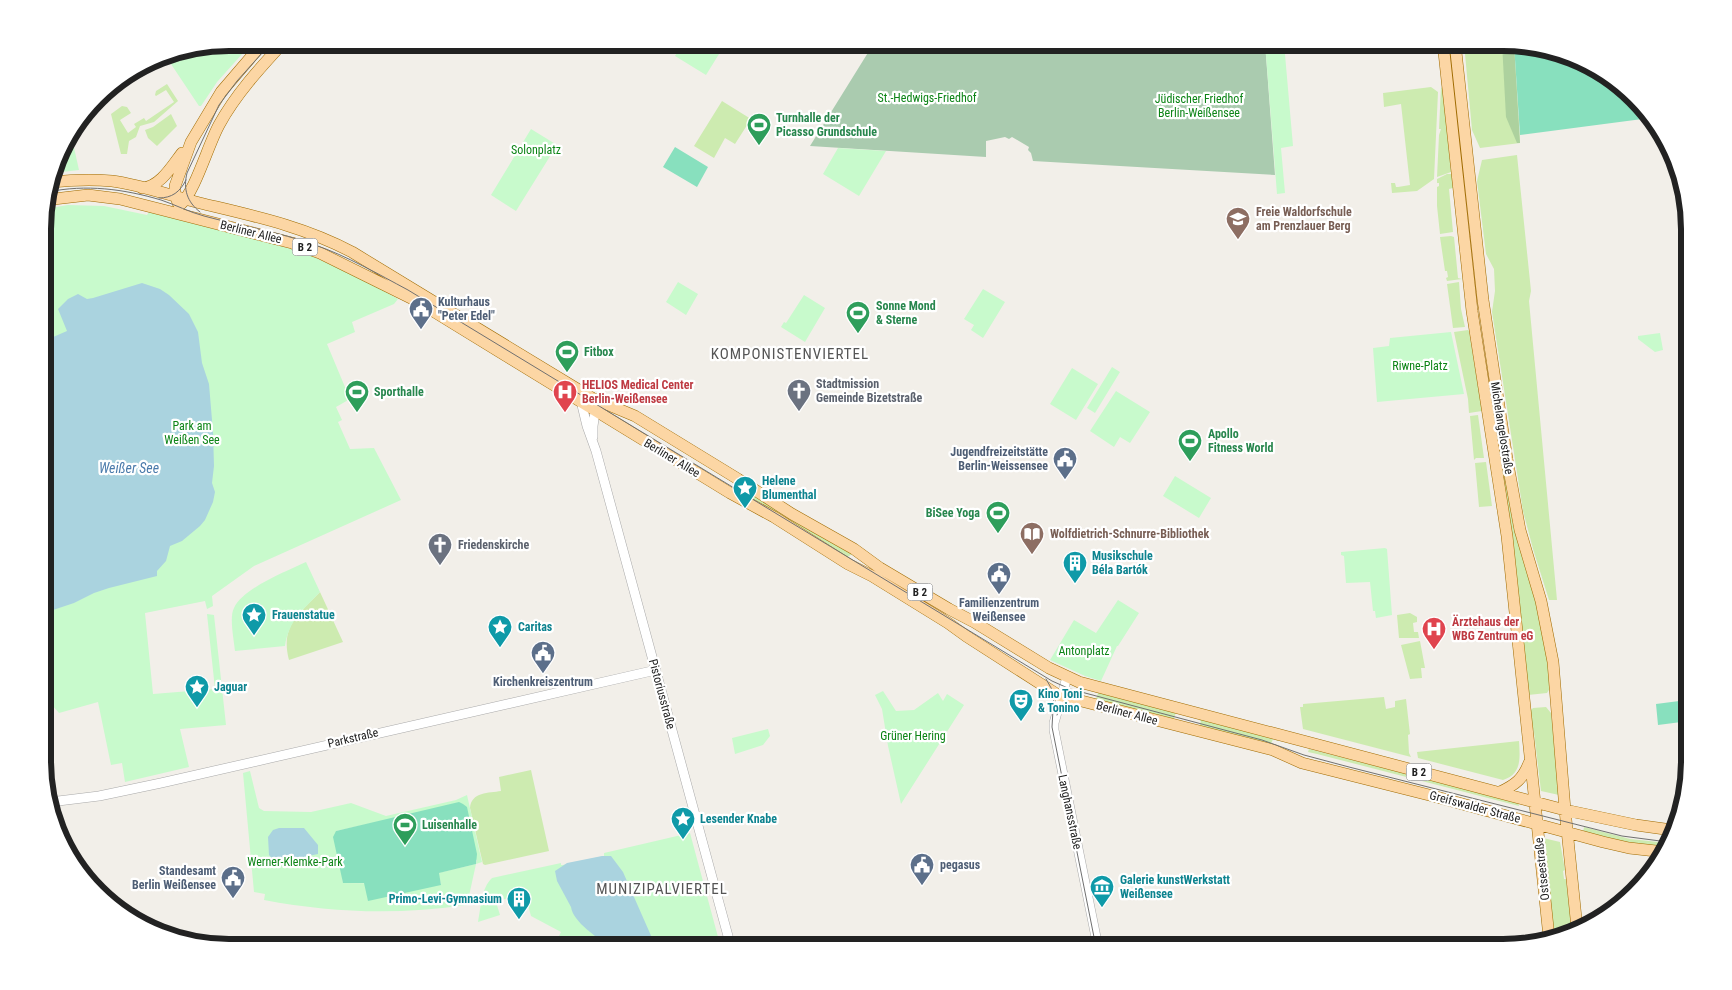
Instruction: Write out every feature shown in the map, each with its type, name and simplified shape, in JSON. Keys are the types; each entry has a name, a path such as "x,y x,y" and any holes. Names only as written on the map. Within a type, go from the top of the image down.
{"main road":[{"path":"142,188 153,185 160,180 191,142 221,92 255,51"},
{"path":"167,210 180,201 193,186 210,142 223,118 236,98 275,51"},
{"name":"Michelangelostraße","path":"1444,51 1470,298 1503,506 1534,801"},
{"name":"Michelangelostraße","path":"1456,51 1483,300 1510,475 1523,543 1545,616 1553,662 1565,810"},
{"path":"187,216 175,186 177,176 191,142"},
{"name":"Berliner Allee","path":"57,182 88,180 113,182 142,188 180,201 203,204 299,228 334,243 364,259 596,405 730,493 816,542 848,564 872,576 948,623 1046,688 1062,696 1273,750 1287,756"},
{"path":"193,186 195,198 203,204"},
{"name":"Berliner Allee","path":"54,199 78,196 105,196 167,210 292,243 320,254 416,300 581,401 635,416 792,514 854,549 880,568 949,610 974,622 1067,677 1096,688 1293,740"},
{"name":"Greifswalder Straße","path":"1293,740 1565,810 1636,825 1667,829"},
{"name":"Greifswalder Straße","path":"1287,756 1302,763 1629,848 1656,851"},
{"path":"1500,792 1513,786 1521,779 1530,760"},
{"name":"Ostseestraße","path":"1534,801 1549,933"},
{"path":"1565,810 1577,922"}],"street":[{"name":"Pistoriusstraße","path":"581,401 587,426 594,442 728,939"},
{"name":"Pistoriusstraße","path":"594,442 593,426 596,405"},
{"name":"Parkstraße","path":"56,801 99,796 161,783 656,670"},
{"name":"Langhansstraße","path":"1067,677 1054,723 1054,735 1096,939"}],"green space":[{"path":"245,51 217,82 201,106 199,106 170,62 183,57 206,53"},
{"path":"678,51 721,51 706,75 675,56"},
{"name":"Jüdischer Friedhof Berlin-Weißensee","path":"869,51 1266,51 1275,175 1033,161 1028,150 1029,147 1012,137 1009,139 1005,137 986,141 986,157 810,146"},
{"path":"1266,51 1285,51 1293,146 1281,148 1285,193 1277,194"},
{"path":"1465,51 1514,52 1520,143 1480,148 1472,130"},
{"path":"1502,51 1514,52 1520,143 1517,143 1506,117"},
{"path":"1515,52 1549,57 1592,75 1620,95 1642,119 1520,135"},
{"path":"167,84 178,101 154,122 140,126 136,137 129,141 127,154 121,154 111,114 122,106 127,107 131,113 120,120 128,133 136,127 134,124 144,118 146,121 174,102 166,90 155,95 156,91"},
{"path":"1431,87 1438,92 1434,179 1417,191 1392,193 1391,183 1395,183 1396,187 1410,185 1401,104 1384,107 1383,93"},
{"path":"1441,87 1443,90 1451,172 1437,177 1441,129 1439,129"},
{"path":"722,101 751,119 735,144 725,138 714,158 694,146"},
{"path":"171,114 177,126 157,146 148,138 145,130 153,127"},
{"name":"Solonplatz","path":"531,129 557,145 516,211 491,195"},
{"path":"73,144 79,170 61,172"},
{"path":"675,147 708,167 697,187 663,167"},
{"path":"838,148 886,151 859,196 823,174"},
{"path":"1517,155 1531,291 1529,301 1557,600 1549,600 1523,511 1492,312 1495,291 1494,269 1486,254 1477,181 1482,160"},
{"path":"1447,174 1452,174 1453,188 1449,189 1453,232 1440,234 1437,206 1437,187 1439,183 1437,183 1437,179"},
{"name":"Park am Weißen See","path":"68,205 104,206 147,215 149,212 303,252 368,282 398,299 394,304 352,322 355,332 327,344 350,399 336,407 342,420 338,422 350,449 374,448 401,500 254,566 212,596 213,606 207,609 205,601 145,613 153,694 215,689 207,614 214,615 226,725 180,729 189,767 125,782 122,763 111,765 98,702 59,713 51,705 51,229 53,208"},
{"path":"1440,237 1454,237 1458,278 1462,279 1447,281 1446,278 1448,277 1447,271 1445,271"},
{"path":"678,282 698,294 686,315 666,302"},
{"path":"1459,282 1461,309 1465,327 1453,328 1447,284"},
{"path":"983,289 1005,302 983,338 971,330 974,325 964,319"},
{"path":"804,295 825,308 805,342 781,327 784,322 786,323"},
{"path":"1468,330 1482,411 1469,413 1468,399 1454,332"},
{"name":"Riwne-Platz","path":"1451,332 1464,394 1377,402 1373,348 1389,346 1390,338"},
{"path":"1660,333 1663,350 1655,352 1638,339 1638,336"},
{"path":"1112,367 1120,372 1095,413 1087,408"},
{"path":"1072,368 1098,384 1076,420 1050,404"},
{"path":"1116,391 1150,412 1130,443 1120,437 1114,447 1090,431"},
{"path":"1478,415 1484,458 1476,458 1474,460 1470,416"},
{"path":"1504,460 1539,607 1552,685 1547,693 1528,695 1499,461"},
{"path":"1486,462 1492,506 1479,507 1475,463"},
{"path":"1175,476 1211,498 1199,518 1163,496"},
{"path":"739,482 852,554 845,559 733,491"},
{"path":"1387,549 1392,615 1376,618 1375,611 1373,611 1370,582 1346,583 1344,556 1341,555 1341,552"},
{"path":"306,562 320,592 293,622 285,646 235,651 232,617 234,608 239,601 266,581"},
{"path":"320,592 343,642 289,660 287,638 289,629 299,614"},
{"name":"Antonplatz","path":"1118,600 1139,613 1117,646 1101,681 1050,660 1074,620 1096,633"},
{"path":"1410,613 1417,617 1417,622 1413,623 1414,632 1418,632 1419,638 1399,638 1397,615"},
{"path":"1420,641 1425,668 1421,668 1422,678 1410,679 1401,645"},
{"path":"1091,690 1176,712 1173,722 1091,698 1096,699 1098,693"},
{"name":"Grüner Hering","path":"883,691 896,711 914,710 938,693 943,701 947,694 964,705 901,804 882,709 875,695"},
{"path":"1384,697 1386,709 1395,707 1395,701 1406,699 1410,734 1408,735 1409,753 1411,757 1303,729 1300,707 1303,707 1303,704"},
{"path":"1681,701 1681,722 1658,725 1656,704"},
{"path":"1546,707 1551,713 1559,795 1541,791 1534,732 1529,715 1533,708"},
{"path":"1199,718 1279,738 1278,741 1273,739 1271,744 1199,727 1201,721"},
{"path":"768,729 770,736 763,745 735,754 732,738"},
{"path":"1519,741 1517,770 1514,774 1503,780 1418,758 1417,752"},
{"path":"1309,749 1490,795 1518,800 1519,806 1308,752"},
{"path":"531,770 549,851 485,865 483,864 470,808 471,803 481,794 501,791 499,777"},
{"name":"Werner-Klemke-Park","path":"250,771 259,808 264,811 311,812 351,803 386,816 456,800 467,795 482,862 476,864 467,905 415,910 365,911 315,908 264,900 265,894 254,892 243,773","holes":["386,820 477,860 476,864 438,873 441,884 343,883 336,831"]},
{"name":"Luisenhalle","path":"459,802 467,807 477,854 476,864 439,873 441,885 368,901 364,883 343,883 333,837 336,831"},
{"path":"1584,827 1630,839 1661,842 1658,847 1638,846 1583,833"},
{"path":"690,833 718,937 711,939 560,939 558,938 561,932 531,916 526,898 520,894 496,902 500,915 478,922 484,893 488,882 492,878 604,856 604,853"},
{"path":"1543,838 1560,842 1571,925 1554,931"}],"water":[{"name":"Weißer See","path":"142,283 160,289 189,314 198,332 202,363 209,384 213,432 214,466 212,483 215,492 205,520 182,541 170,546 166,561 157,571 157,576 109,588 53,610 51,609 51,338 67,331 58,309 68,299 78,294 87,299"},
{"path":"279,828 304,828 318,845 318,854 303,857 285,866 277,864 269,855 268,837 273,830"},
{"path":"611,856 623,872 652,939 600,939 581,924 573,913 557,881 555,871 567,863"}],"tram line":[{"path":"200,212 187,195 187,173 219,105 264,51"},
{"path":"159,198 175,194 186,180"},
{"path":"56,191 91,188 133,193 161,200 193,213 301,240 351,260 408,290 1052,681 1070,689 1262,740 1304,755 1349,767 1622,836 1661,841"},
{"path":"1046,679 1054,693 1052,727 1094,939"},
{"path":"1057,715 1066,700 1082,694"}],"place":[{"name":"Turnhalle der Picasso Grundschule","path":"759,146"},
{"name":"Freie Waldorfschule am Prenzlauer Berg","path":"1238,240"},
{"name":"Kulturhaus \"Peter Edel\"","path":"421,330"},
{"name":"Sonne Mond & Sterne","path":"858,334"},
{"name":"Fitbox","path":"567,373"},
{"name":"Stadtmission Gemeinde Bizetstraße","path":"799,412"},
{"name":"Sporthalle","path":"357,413"},
{"name":"HELIOS Medical Center Berlin-Weißensee","path":"565,413"},
{"name":"Apollo Fitness World","path":"1190,462"},
{"name":"Jugendfreizeitstätte Berlin-Weissensee","path":"1065,480"},
{"name":"Helene Blumenthal","path":"745,509"},
{"name":"BiSee Yoga","path":"998,534"},
{"name":"Wolfdietrich-Schnurre-Bibliothek","path":"1032,555"},
{"name":"Friedenskirche","path":"440,566"},
{"name":"Musikschule Béla Bartók","path":"1075,584"},
{"name":"Familienzentrum Weißensee","path":"999,595"},
{"name":"Frauenstatue","path":"254,636"},
{"name":"Caritas","path":"500,648"},
{"name":"Ärztehaus der WBG Zentrum eG","path":"1434,650"},
{"name":"Kirchenkreiszentrum","path":"543,674"},
{"name":"Jaguar","path":"197,708"},
{"name":"Kino Toni & Tonino","path":"1021,722"},
{"name":"Lesender Knabe","path":"683,840"},
{"name":"Luisenhalle","path":"405,846"},
{"name":"pegasus","path":"922,886"},
{"name":"Standesamt Berlin Weißensee","path":"233,899"},
{"name":"Galerie kunstWerkstatt Weißensee","path":"1102,908"},
{"name":"Primo-Levi-Gymnasium","path":"519,920"}],"district":[{"name":"KOMPONISTENVIERTEL","path":"790,354"},
{"name":"MUNIZIPALVIERTEL","path":"662,889"}],"park label":[{"name":"St.-Hedwigs-Friedhof","path":"927,98"}]}
